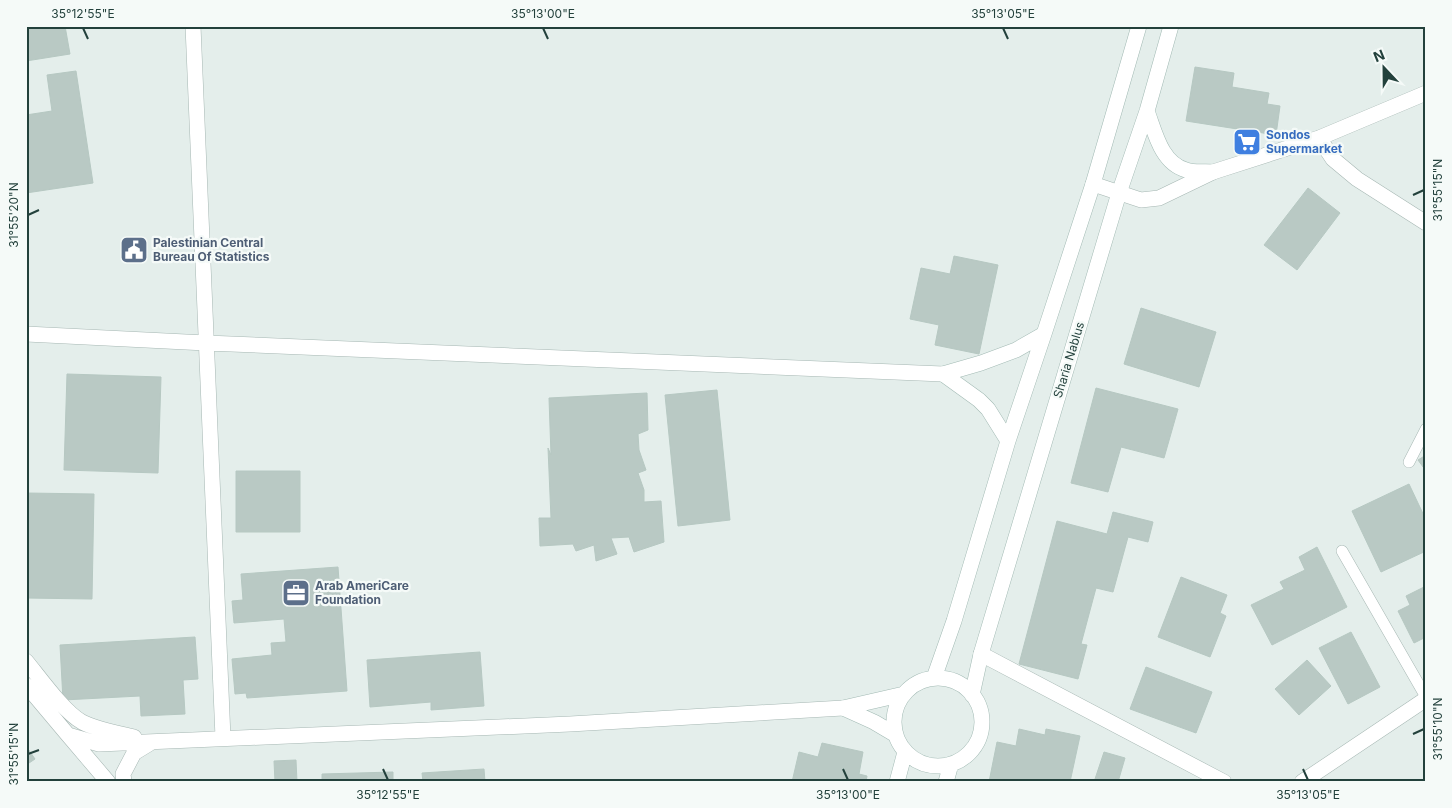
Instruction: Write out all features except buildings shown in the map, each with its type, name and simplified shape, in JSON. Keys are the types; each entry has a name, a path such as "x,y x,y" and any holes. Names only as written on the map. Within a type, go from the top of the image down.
{"street":[{"path":"193,26 223,738"},
{"path":"934,678 954,621 1008,441 1093,184 1139,26"},
{"name":"Sharia Nablus","path":"972,695 981,654 1171,26"},
{"path":"1093,184 1140,200 1159,198 1213,172 1319,138 1426,94"},
{"path":"1147,110 1161,149 1176,166 1187,171 1213,172"},
{"path":"1319,138 1333,159 1357,179 1426,223"},
{"path":"26,334 943,374 1016,350 1044,334"},
{"path":"943,374 979,400 988,409 1008,441"},
{"path":"981,654 1224,782"},
{"path":"26,662 64,706 102,737"},
{"path":"934,678 945,678 965,687 979,707 982,721 980,735 964,757 951,764 939,766 915,760 905,752 896,735 894,724 894,714 904,694 917,684 934,678"},
{"path":"26,685 103,777"},
{"path":"68,735 153,741 561,725 843,708 904,694"},
{"path":"1302,782 1426,698"},
{"path":"843,708 874,722 896,735"},
{"path":"102,737 103,777"},
{"path":"124,782 123,774 134,753 153,741"},
{"path":"897,782 905,752"},
{"path":"946,782 951,764"}],"lane":[{"path":"1409,462 1426,429"},
{"path":"1342,551 1426,698"}],"place":[{"name":"Sondos Supermarket","path":"1247,142"},
{"name":"Palestinian Central Bureau Of Statistics","path":"134,250"},
{"name":"Arab AmeriCare Foundation","path":"296,593"}]}
